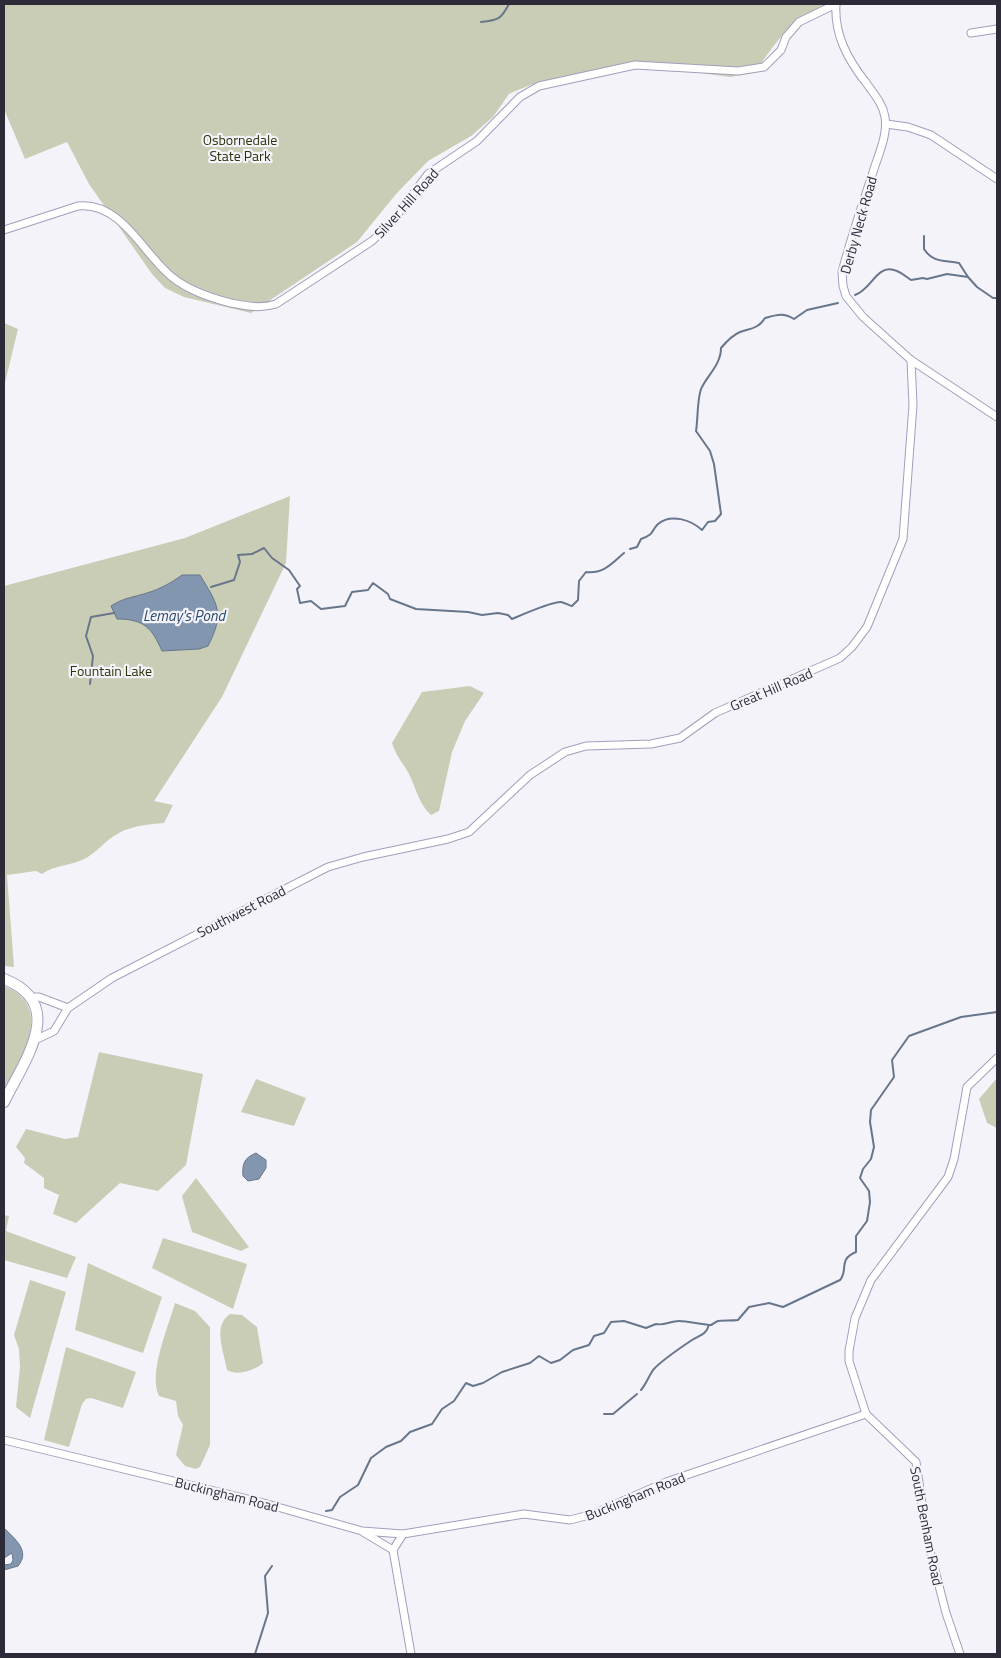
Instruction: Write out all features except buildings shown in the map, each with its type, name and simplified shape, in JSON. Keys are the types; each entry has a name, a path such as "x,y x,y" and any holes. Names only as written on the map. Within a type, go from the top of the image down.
{"main road":[{"path":"4,979 20,986 31,998 38,1018 35,1040 4,1102"}],"street":[{"name":"Derby Neck Road","path":"836,4 836,22 843,45 852,63 879,100 884,111 886,124 881,147 844,264 843,286 850,304 911,360 997,417"},
{"name":"Silver Hill Road","path":"4,230 72,208 87,206 116,218 165,271 184,286 219,300 264,308 276,304 372,241 391,223 428,174 477,141 520,97 539,86 634,65 738,71 764,68 781,50 786,37 799,22 836,4"},
{"path":"971,33 997,29"},
{"path":"886,124 908,127 931,135 997,179"},
{"name":"Great Hill Road","path":"426,844 469,832 530,775 565,752 586,746 659,744 680,738 715,713 840,658 866,627 903,538 913,405 911,360"},
{"name":"Southwest Road","path":"35,1040 54,1032 68,1008 112,978 328,867 363,856 426,844"},
{"path":"31,998 39,997 68,1008"},
{"path":"866,1414 849,1361 849,1341 858,1309 881,1265 948,1177 954,1159 967,1087 997,1058"},
{"name":"Buckingham Road","path":"4,1440 260,1502 362,1531 404,1534 524,1514 570,1520 593,1514 666,1482 866,1414"},
{"name":"South Benham Road","path":"866,1414 916,1462 927,1539 946,1612 960,1654"},
{"path":"362,1531 393,1550"},
{"path":"404,1534 393,1550 411,1654"}],"green space":[{"name":"Osbornedale State Park","path":"4,4 826,4 825,8 811,14 784,34 754,73 730,77 678,70 624,67 533,84 509,94 493,117 471,136 428,161 396,194 357,242 251,313 184,297 165,288 152,274 89,184 67,142 25,159 4,109"},
{"path":"4,323 18,329 4,387"},
{"name":"Fountain Lake","path":"290,496 286,563 222,697 154,801 173,805 164,823 141,826 124,831 109,839 87,857 42,874 36,871 7,875 14,967 4,966 4,586 185,538"},
{"path":"470,686 484,693 465,721 452,752 439,811 431,815 421,801 392,743 422,692"},
{"path":"4,986 20,995 28,1006 31,1020 25,1050 4,1092"},
{"path":"99,1052 203,1074 186,1165 158,1191 120,1183 76,1223 53,1214 59,1195 44,1188 44,1178 24,1163 25,1158 16,1147 26,1129 65,1139 78,1137"},
{"path":"997,1078 997,1128 987,1123 979,1099"},
{"path":"256,1079 306,1098 294,1126 241,1112"},
{"path":"196,1178 249,1247 241,1251 192,1232 182,1196"},
{"path":"4,1215 9,1216 6,1231 76,1257 67,1278 4,1260"},
{"path":"163,1238 247,1264 233,1309 152,1268"},
{"path":"88,1263 162,1297 143,1353 75,1330"},
{"path":"30,1280 66,1292 30,1418 16,1407 20,1367 19,1349 14,1335"},
{"path":"175,1303 195,1311 210,1327 210,1445 200,1467 196,1469 185,1466 176,1455 183,1425 178,1416 176,1401 159,1396 156,1386 157,1363"},
{"path":"230,1314 242,1315 257,1327 263,1363 240,1373 227,1370 222,1348 220,1332 225,1319"},
{"path":"66,1347 136,1372 123,1408 91,1398 86,1399 82,1404 69,1447 44,1440"}],"water":[{"name":"Lemay's Pond","path":"182,575 200,575 215,602 218,617 216,625 208,646 199,649 162,651 155,636 146,626 126,619 117,619 111,606 124,599 156,590"},
{"path":"256,1153 266,1160 266,1168 259,1179 248,1181 243,1176 243,1168 246,1159"},
{"path":"4,1528 20,1545 23,1555 18,1566 4,1570 4,1565 11,1564 13,1560 12,1553 4,1558"}],"waterway":[{"path":"481,22 499,18 509,4"},
{"path":"924,236 924,249 931,257 959,263 968,277"},
{"path":"855,295 866,288 878,274 888,269 894,270 911,280 927,279 947,274 968,277 977,287 993,298 997,298"},
{"path":"630,549 637,547 641,539 650,534 663,521 675,518 681,519 692,523 702,530 708,522 715,521 721,514 714,464 710,451 696,431 700,391 717,364 721,348 735,335 757,326 765,318 783,315 794,319 807,310 838,303"},
{"path":"211,587 234,580 240,562 238,555 252,554 264,548 272,558 289,570 300,586 297,589 300,603 311,601 321,609 345,606 352,592 368,590 373,583 388,594 390,599 416,609 468,612 482,615 498,613 508,615 512,619 557,602 572,606 578,600 579,581 586,572 603,570 624,553"},
{"path":"90,684 93,656 86,636 91,617 114,613"},
{"path":"326,1511 332,1510 340,1497 358,1485 371,1458 386,1447 401,1441 410,1432 432,1424 442,1409 454,1401 466,1383 473,1386 483,1383 502,1372 530,1363 539,1356 551,1363 560,1360 573,1350 589,1345 594,1336 604,1333 611,1322 624,1321 646,1328 656,1324 679,1321 711,1325 718,1321 738,1320 749,1307 769,1303 783,1307 840,1280 844,1273 847,1258 856,1252 856,1236 867,1221 870,1202 869,1191 860,1178 863,1169 871,1159 874,1147 870,1122 871,1110 894,1077 892,1060 909,1036 961,1017 997,1012"},
{"path":"641,1390 656,1367 683,1346 704,1333 709,1325"},
{"path":"604,1414 613,1414 637,1394"},
{"path":"255,1654 268,1613 265,1576 272,1566"}]}
